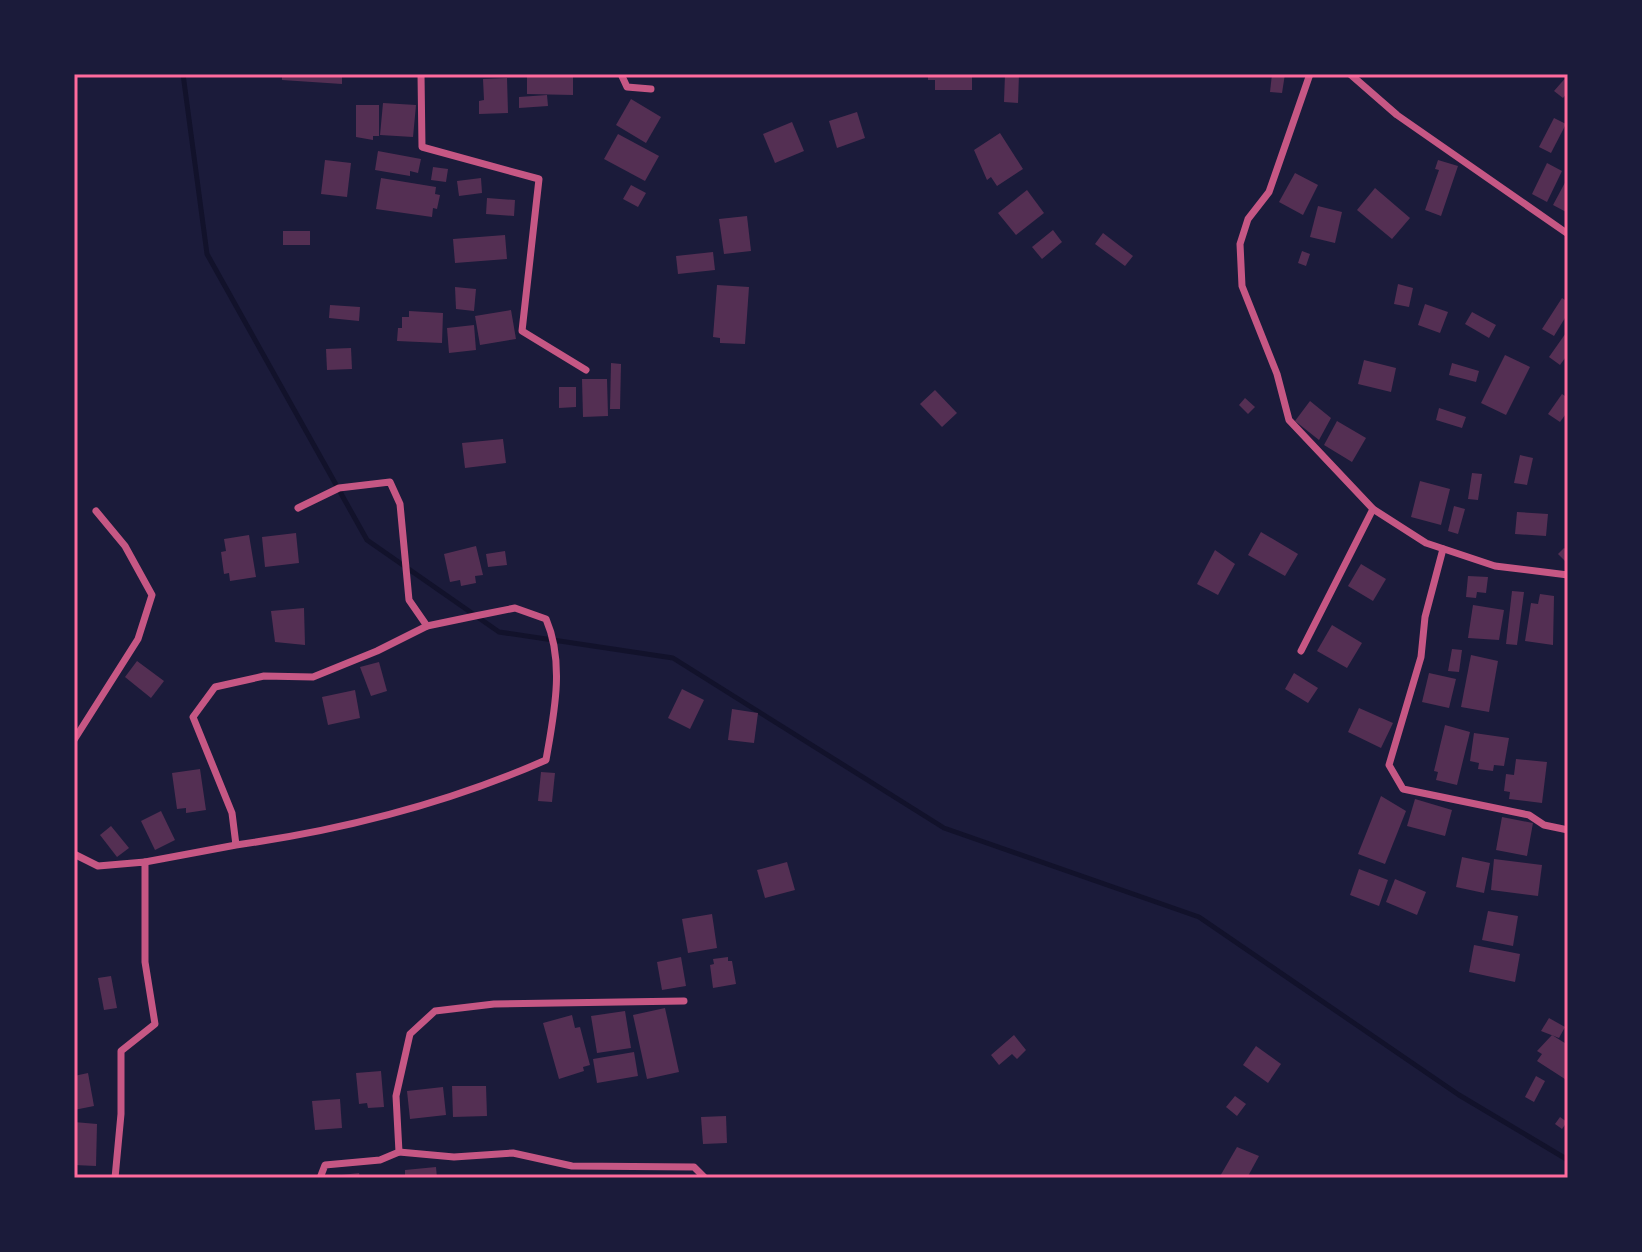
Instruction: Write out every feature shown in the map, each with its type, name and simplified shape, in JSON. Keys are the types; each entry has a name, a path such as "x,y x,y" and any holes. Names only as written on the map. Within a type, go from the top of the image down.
{"street":[{"path":"421,74 422,147 539,179 522,331 586,370"},
{"path":"621,74 627,87 651,89"},
{"path":"1310,74 1269,192 1248,219 1240,244 1242,286 1277,374 1289,420 1373,509 1426,543 1495,566 1568,575"},
{"path":"1350,74 1397,115 1568,234"},
{"path":"298,508 339,488 390,482 400,504 409,600 427,626"},
{"path":"1301,651 1373,509"},
{"path":"74,740 138,639 152,595 125,546 96,511"},
{"path":"1443,549 1425,617 1421,657 1389,765 1403,789 1529,815 1544,825 1568,830"},
{"path":"74,854 98,866 145,862 318,833 395,814 494,783 546,760 556,701 555,640 546,619 515,608 427,626 377,651 313,677 264,676 215,687 193,717 208,761 232,813 236,845"},
{"path":"115,1178 121,1114 121,1051 155,1024 145,962 145,862"},
{"path":"399,1152 396,1096 410,1034 435,1011 494,1004 684,1001"},
{"path":"320,1178 325,1165 380,1160 399,1152 454,1157 513,1153 572,1166 694,1167 705,1178"}],"building":[{"path":"282,74 342,74 342,84 282,80"},
{"path":"527,74 573,77 573,95 527,94"},
{"path":"928,74 972,74 972,90 935,90 935,80 928,80"},
{"path":"1005,74 1019,74 1018,103 1004,102"},
{"path":"1272,74 1285,74 1282,93 1270,92"},
{"path":"1568,75 1568,92 1563,98 1554,91"},
{"path":"507,78 508,113 479,114 479,101 484,100 483,79"},
{"path":"547,95 548,106 519,108 519,97"},
{"path":"631,99 661,117 646,143 616,125"},
{"path":"383,103 416,105 413,137 380,135"},
{"path":"356,105 379,105 379,136 373,136 373,140 356,137"},
{"path":"857,112 865,138 837,148 829,121"},
{"path":"1554,118 1566,124 1551,153 1539,147"},
{"path":"792,122 804,151 775,163 763,134"},
{"path":"1000,133 1023,169 997,186 991,177 987,180 974,150"},
{"path":"618,134 659,156 645,181 604,159"},
{"path":"378,151 421,159 418,173 410,171 410,176 375,170"},
{"path":"325,160 351,163 347,197 321,194"},
{"path":"1438,160 1458,166 1441,216 1425,210 1439,170 1435,169"},
{"path":"1547,163 1562,171 1547,202 1532,194"},
{"path":"433,167 448,169 446,182 431,180"},
{"path":"1295,173 1318,185 1303,215 1279,202"},
{"path":"1568,177 1568,213 1553,205"},
{"path":"381,178 436,187 435,194 440,195 432,217 376,209"},
{"path":"481,178 482,193 459,196 457,181"},
{"path":"631,185 646,193 638,207 623,199"},
{"path":"1375,188 1410,218 1392,239 1357,210"},
{"path":"1027,190 1044,213 1016,235 998,213"},
{"path":"487,198 515,200 514,216 486,214"},
{"path":"1318,206 1342,212 1335,243 1310,237"},
{"path":"747,216 751,251 724,254 719,219"},
{"path":"1053,230 1062,242 1042,259 1032,247"},
{"path":"283,231 310,231 310,245 283,245"},
{"path":"1103,233 1133,256 1125,266 1095,244"},
{"path":"505,235 507,259 455,263 453,239"},
{"path":"1302,251 1310,254 1306,266 1298,263"},
{"path":"713,252 715,270 678,274 676,256"},
{"path":"1398,284 1413,288 1409,307 1394,304"},
{"path":"717,285 749,287 745,344 720,343 720,338 713,337"},
{"path":"455,287 476,289 474,311 456,309"},
{"path":"1562,298 1568,302 1568,313 1554,336 1542,329"},
{"path":"1425,304 1448,312 1440,333 1418,325"},
{"path":"330,305 360,307 359,321 329,318"},
{"path":"511,310 516,339 480,345 475,316"},
{"path":"409,311 443,313 442,343 397,341 402,317 409,317"},
{"path":"1472,312 1496,325 1489,338 1465,324"},
{"path":"474,325 476,350 449,353 447,328"},
{"path":"1568,330 1568,354 1560,365 1549,357"},
{"path":"351,348 352,369 327,370 326,349"},
{"path":"1505,355 1530,367 1506,415 1481,403"},
{"path":"1364,360 1396,368 1391,392 1358,384"},
{"path":"611,363 621,364 620,409 610,409"},
{"path":"1452,363 1479,371 1476,382 1449,375"},
{"path":"582,379 607,379 608,416 583,417"},
{"path":"559,387 576,387 576,407 559,408"},
{"path":"935,390 957,413 942,427 920,404"},
{"path":"1562,394 1568,398 1568,411 1560,422 1548,414"},
{"path":"1245,398 1255,407 1248,414 1239,405"},
{"path":"1310,401 1331,418 1319,440 1295,421"},
{"path":"1439,408 1466,417 1462,428 1436,420"},
{"path":"1337,421 1366,438 1352,462 1324,445"},
{"path":"503,439 506,463 465,468 462,443"},
{"path":"1520,455 1533,458 1527,485 1514,483"},
{"path":"1472,473 1482,474 1478,500 1468,499"},
{"path":"1420,481 1450,489 1441,525 1411,517"},
{"path":"1454,506 1465,509 1458,534 1448,531"},
{"path":"1517,512 1548,514 1546,536 1515,534"},
{"path":"1261,532 1298,554 1285,576 1248,555"},
{"path":"296,533 299,563 265,567 262,537"},
{"path":"249,535 256,577 230,581 229,573 224,574 221,552 226,551 224,539"},
{"path":"476,546 483,575 475,576 476,583 461,586 460,580 450,582 444,554"},
{"path":"1564,548 1568,551 1566,562 1558,554"},
{"path":"1215,550 1235,564 1218,595 1197,584"},
{"path":"505,551 507,565 488,567 486,554"},
{"path":"1361,564 1386,579 1373,601 1348,586"},
{"path":"1468,576 1488,577 1486,593 1477,592 1476,598 1466,597"},
{"path":"1512,591 1524,592 1517,645 1506,644"},
{"path":"1540,594 1554,596 1553,645 1525,641 1531,603 1538,604"},
{"path":"1473,605 1504,610 1499,640 1468,638"},
{"path":"304,608 305,645 275,642 271,611"},
{"path":"1332,625 1362,643 1347,668 1317,651"},
{"path":"1452,649 1462,650 1459,672 1448,671"},
{"path":"1471,655 1498,661 1489,712 1461,707"},
{"path":"137,661 164,681 151,698 125,677"},
{"path":"379,662 387,691 371,696 360,667"},
{"path":"1294,673 1318,688 1308,703 1285,689"},
{"path":"1429,673 1456,679 1449,708 1422,702"},
{"path":"682,689 704,700 690,729 668,718"},
{"path":"355,690 360,718 328,725 322,697"},
{"path":"1359,708 1393,723 1381,748 1348,732"},
{"path":"732,709 758,713 754,743 728,740"},
{"path":"1445,725 1470,732 1457,785 1436,780 1438,772 1434,771"},
{"path":"1474,733 1509,738 1504,766 1494,765 1493,771 1478,769 1479,763 1470,761"},
{"path":"1516,759 1547,762 1542,803 1509,799 1510,792 1504,791 1506,774 1514,775"},
{"path":"200,769 206,810 186,813 186,808 177,809 172,773"},
{"path":"541,772 555,773 552,802 538,801"},
{"path":"1381,796 1406,811 1385,864 1358,854"},
{"path":"1415,799 1452,810 1445,836 1407,826"},
{"path":"161,811 175,840 155,850 141,821"},
{"path":"1502,817 1533,823 1527,856 1496,850"},
{"path":"111,826 129,848 117,857 100,835"},
{"path":"1462,857 1490,863 1484,893 1456,887"},
{"path":"1494,859 1542,865 1538,896 1491,890"},
{"path":"787,862 795,890 765,898 757,870"},
{"path":"1359,869 1388,880 1379,906 1350,895"},
{"path":"1395,879 1426,892 1417,915 1386,902"},
{"path":"1488,911 1518,916 1513,946 1482,940"},
{"path":"712,914 717,948 688,953 682,919"},
{"path":"1474,945 1520,954 1515,982 1469,972"},
{"path":"681,957 686,986 662,990 657,962"},
{"path":"728,957 728,961 732,961 736,984 713,988 710,965 714,964 713,959"},
{"path":"111,976 117,1008 104,1010 98,978"},
{"path":"665,1008 679,1072 647,1079 633,1015"},
{"path":"625,1011 631,1048 597,1053 591,1016"},
{"path":"572,1015 575,1028 580,1027 590,1065 583,1067 584,1071 559,1079 543,1023"},
{"path":"1549,1018 1565,1027 1559,1038 1541,1031"},
{"path":"1014,1035 1026,1050 1017,1059 1012,1054 999,1065 991,1055"},
{"path":"1552,1035 1568,1045 1568,1081 1537,1061 1542,1054 1537,1051"},
{"path":"1256,1046 1281,1064 1268,1083 1243,1065"},
{"path":"634,1052 638,1076 597,1083 593,1059"},
{"path":"381,1071 384,1107 368,1108 367,1103 359,1104 356,1073"},
{"path":"88,1073 94,1106 74,1110 74,1076"},
{"path":"1536,1076 1545,1081 1534,1102 1525,1097"},
{"path":"452,1086 486,1086 487,1116 453,1117"},
{"path":"443,1087 446,1115 410,1119 407,1091"},
{"path":"1235,1096 1246,1104 1237,1116 1226,1107"},
{"path":"340,1099 342,1128 315,1130 312,1101"},
{"path":"726,1116 727,1143 703,1144 701,1117"},
{"path":"1560,1117 1567,1122 1562,1129 1555,1124"},
{"path":"74,1122 97,1124 96,1166 74,1165"},
{"path":"1237,1147 1259,1156 1247,1178 1219,1178"},
{"path":"436,1167 437,1178 405,1178 405,1170"},
{"path":"359,1173 360,1178 333,1178 333,1176"}],"waterway":[{"path":"183,74 207,254 367,540 499,632 673,658 944,828 1199,917 1459,1095 1568,1160"}]}
